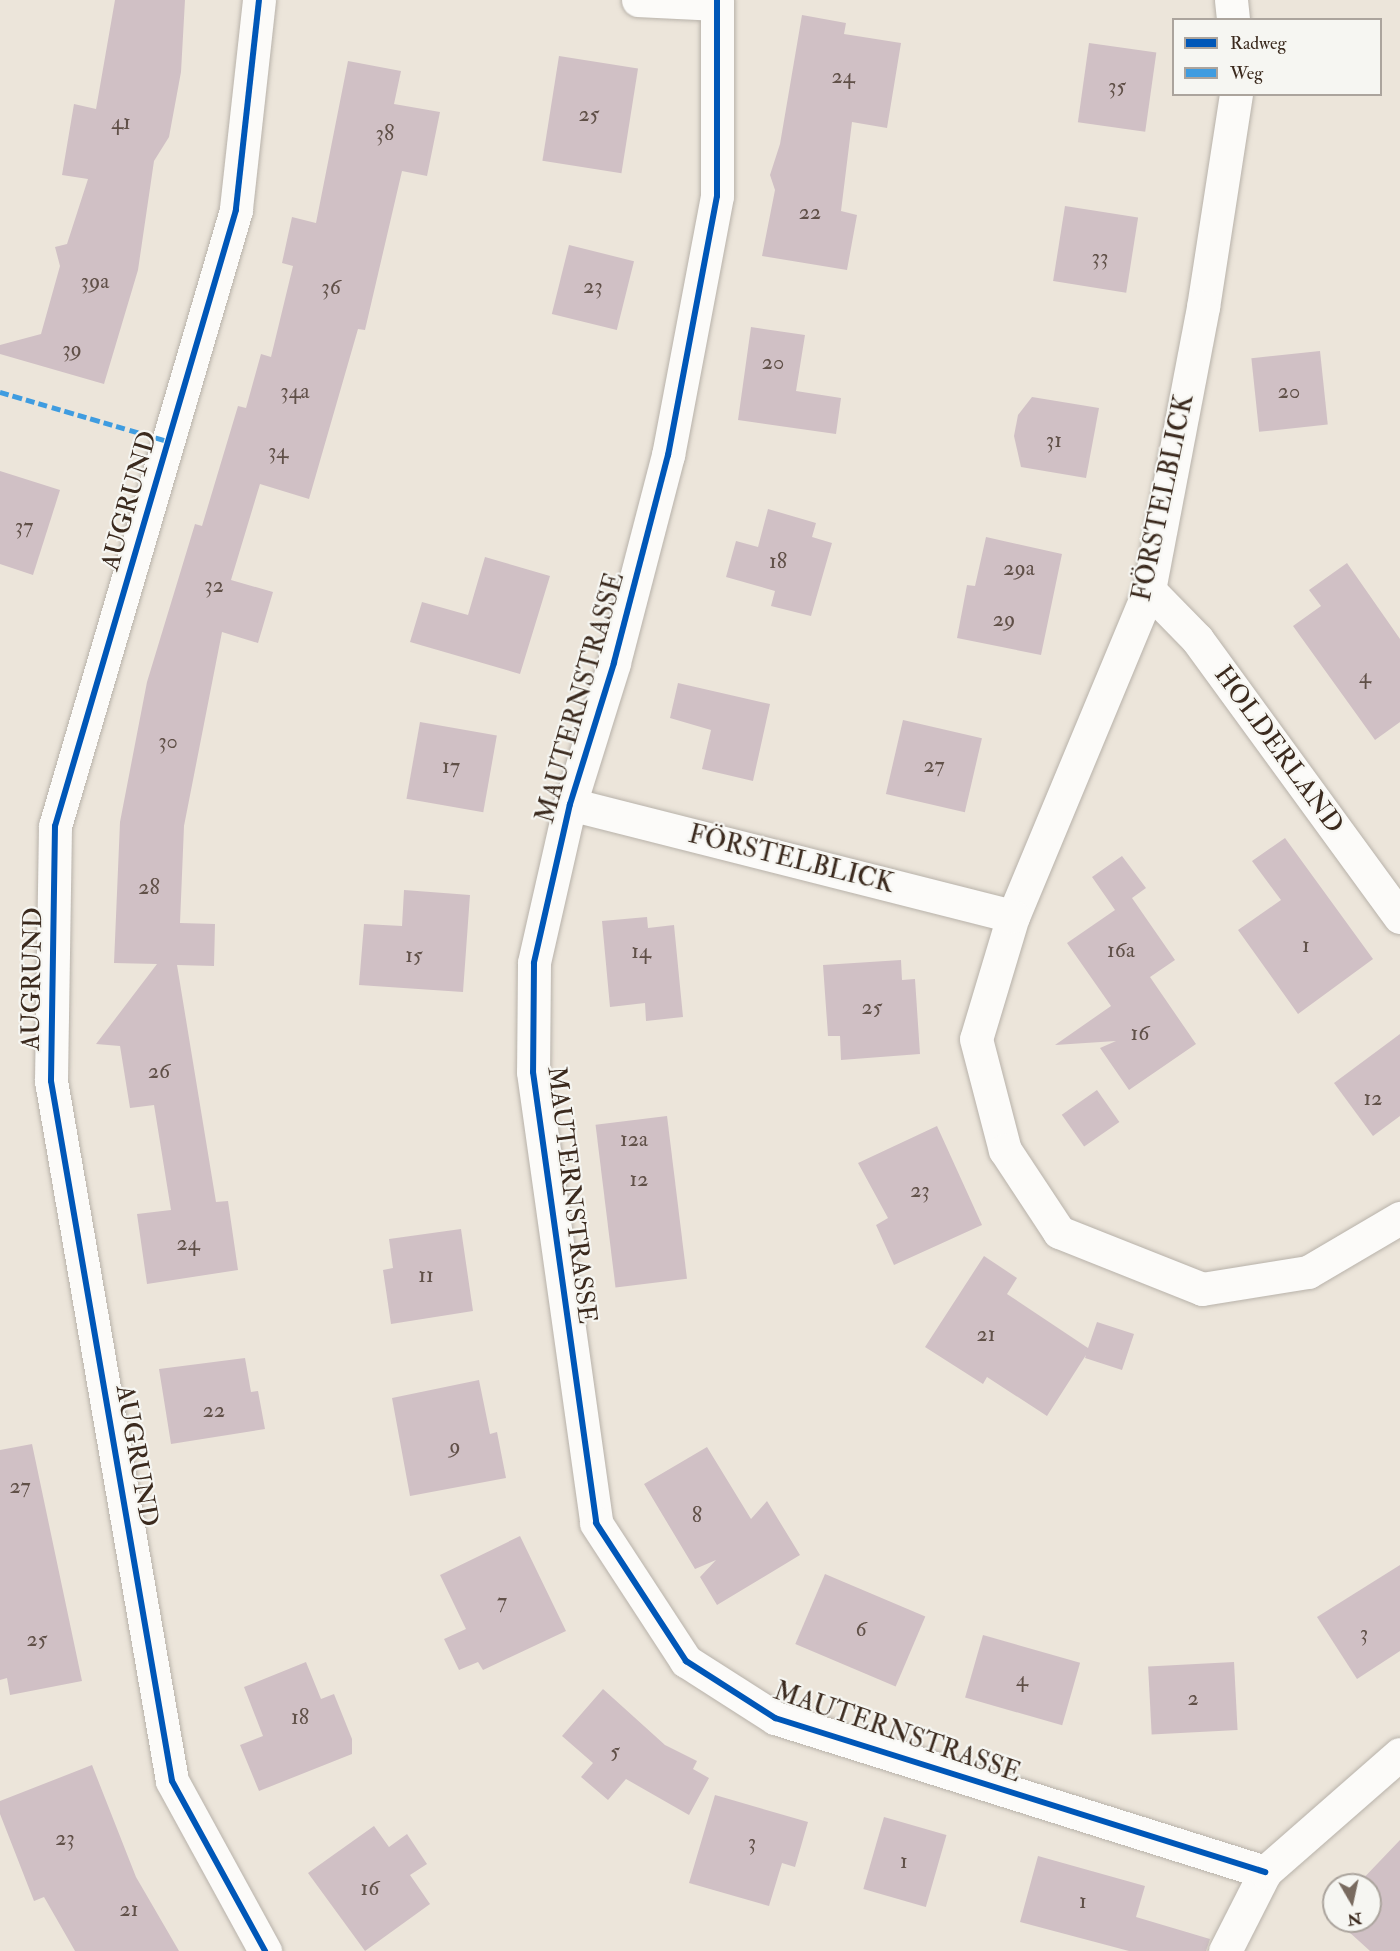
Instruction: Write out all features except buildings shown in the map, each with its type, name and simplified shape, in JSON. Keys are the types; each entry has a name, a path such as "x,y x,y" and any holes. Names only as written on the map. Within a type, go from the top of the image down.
{"street":[{"name":"AUGRUND","path":"259,0 236,210 55,826 51,1081 172,1781 265,1951"},
{"name":"MAUTERNSTRASSE","path":"638,0 717,2 717,196 668,456 614,663 570,804 534,963 533,1072 596,1523 686,1661 775,1718 1265,1872"},
{"path":"1231,0 1233,18"},
{"name":"FÖRSTELBLICK","path":"1236,96 1203,307 1149,590 1012,916 976,1039 1005,1150 1059,1232 1202,1289 1308,1272 1400,1218"},
{"name":"HOLDERLAND","path":"1149,590 1197,639 1400,916"},
{"name":"FÖRSTELBLICK","path":"570,804 1012,916"},
{"path":"1225,1951 1265,1872 1400,1754"}],"marked path":[{"path":"0,392 168,441"}],"cycle path":[{"path":"259,0 236,210 55,826 51,1081 172,1781 265,1951"},
{"path":"717,0 717,196 668,455 614,663 570,804 534,963 533,1072 596,1523 686,1661 775,1718 1265,1872"}]}
